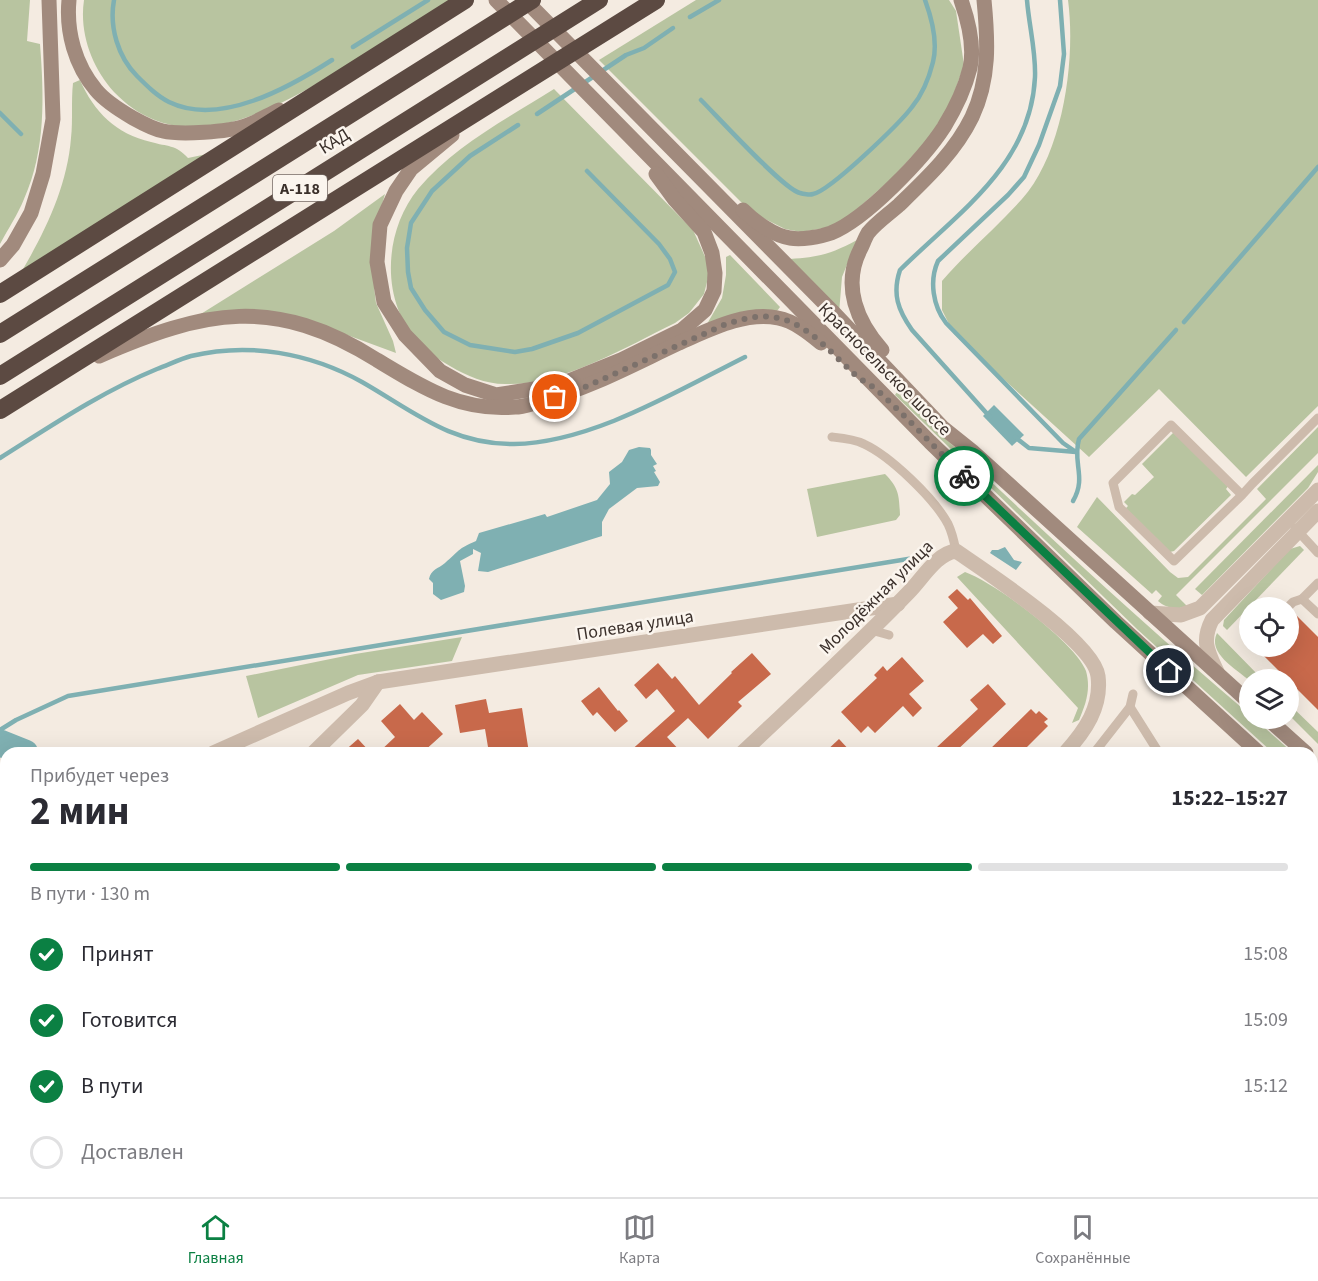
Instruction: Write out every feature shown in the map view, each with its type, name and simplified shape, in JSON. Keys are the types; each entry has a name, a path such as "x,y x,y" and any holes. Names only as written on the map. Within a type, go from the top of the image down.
{"highway":[{"path":"0,294 465,0"},
{"name":"КАД","path":"0,334 532,0"},
{"name":"КАД","path":"0,376 599,0"},
{"path":"0,410 656,0"}],"main road":[{"path":"0,260 13,245 31,213 43,174 53,118 49,0"},
{"path":"69,0 67,20 72,46 96,91 122,111 162,131 192,133 243,127 339,78"},
{"name":"Красносельское шоссе","path":"496,0 876,389 1116,622 1252,747"},
{"name":"Красносельское шоссе","path":"525,0 833,312 942,427 972,451 1239,693"},
{"path":"660,137 709,177 749,216 779,235 802,238 830,233 850,222 880,198 922,156 944,126 962,93 970,66 970,37 961,0"},
{"path":"972,451 870,336 859,316 852,293 852,272 868,233 938,167 971,118 981,94 987,68 988,37 984,0"},
{"path":"510,90 411,169 396,191 380,225 377,262 384,302 405,336 422,354 440,371 465,385 496,395 559,385 621,360 681,330 705,310 714,291 715,273 712,254 704,232 675,200 628,135"},
{"path":"62,371 114,349 196,321 239,315 284,319 319,328 375,358 399,374 456,402 484,407 516,407 585,387 709,330 760,316 779,318 795,324 810,334 854,374 876,389"},
{"path":"1279,729 1299,747"}],"street":[{"path":"1218,675 1205,641 1206,632 1212,620 1292,526 1318,490"},
{"path":"1150,613 1181,615 1200,608 1292,526 1318,511"},
{"name":"Молодёжная улица","path":"748,747 898,604 942,555 956,550 1028,600 1091,661 1098,675 1098,701 1088,725 1070,747"},
{"name":"Полевая улица","path":"226,747 378,682 898,604"},
{"path":"319,747 362,705 378,682"}],"lane":[{"path":"1242,495 1171,425 1113,483 1119,507 1174,561 1242,495 1318,418"},
{"path":"832,437 862,442 912,481 943,516 952,534 956,550"},
{"path":"1292,526 1318,553"},
{"path":"1299,599 1318,583"},
{"path":"1302,598 1318,614"},
{"path":"871,630 889,635"},
{"path":"1099,747 1130,707 1133,694"},
{"path":"1130,707 1155,747"}],"green space":[{"path":"0,0 30,0 27,41 40,44 42,123 31,180 19,210 0,244"},
{"path":"84,0 453,0 296,95 265,110 234,121 203,127 172,125 142,114 114,92 99,72 85,37"},
{"path":"696,0 949,0 956,11 964,65 944,122 891,179 847,218 830,227 801,232 785,229 751,212 599,60"},
{"path":"1068,0 1318,0 1318,406 1246,477 1159,389 1089,457 954,334 942,310 942,281 1022,199 1036,180 1048,157 1057,132 1068,77 1070,24"},
{"path":"80,80 99,112 127,133 175,148 188,158 207,154 19,276 53,210 65,175 71,138 73,83"},
{"path":"554,89 693,230 707,261 709,274 704,294 689,313 675,323 636,343 593,363 548,379 526,383 490,383 456,370 438,359 420,344 407,327 398,309 393,288 391,267 393,246 406,206 432,174 482,134"},
{"path":"385,194 374,233 374,287 376,303 396,353 339,332 196,317 334,231"},
{"path":"857,240 842,277 839,313 790,259 825,254"},
{"path":"730,255 780,307 777,311 707,324 722,298 726,257"},
{"path":"897,392 1071,556 1239,705 1239,722 1138,630 895,395"},
{"path":"1318,427 1318,453 1176,595 1187,606 1168,607 1158,601 1162,596 1156,590 1152,594 1077,527 1097,497 1170,572 1178,578 1188,577 1266,499 1257,489"},
{"path":"1174,432 1229,485 1226,489 1231,495 1174,551 1170,552 1125,509 1128,506 1124,502 1154,477 1142,464"},
{"path":"1318,465 1318,472 1308,488 1202,595 1195,589"},
{"path":"885,474 896,488 899,497 900,515 896,520 817,537 807,489"},
{"path":"1300,546 1304,550 1259,597 1245,597 1290,549"},
{"path":"965,572 995,588 1033,615 1067,645 1079,659 1086,671 1088,690 1079,720 1072,723 1078,708 957,577"},
{"path":"1239,604 1239,618 1227,630 1223,626 1224,620"},
{"path":"1217,633 1252,669 1239,669 1239,672 1231,666 1219,654 1215,640"},
{"path":"462,637 452,661 358,675 258,718 246,676 355,654"},
{"path":"1299,714 1318,732 1318,744 1299,725"},
{"path":"1247,729 1266,729 1286,747 1266,747"}],"water":[{"path":"994,405 1024,435 1012,446 983,416"},
{"path":"639,447 650,448 651,455 657,464 653,466 656,471 654,472 660,482 658,486 637,488 609,509 602,522 602,536 488,572 478,571 481,553 473,549 473,554 460,561 464,592 441,600 433,594 433,583 429,579 431,573 462,548 476,541 479,533 545,514 547,517 597,500 610,484 609,472 622,462 629,450"},
{"path":"1005,547 1014,560 1022,562 1016,570 990,553 992,550"}],"building":[{"path":"957,589 968,600 970,598 1002,636 993,644 983,634 967,648 943,622 958,608 948,597"},
{"path":"1299,618 1318,637 1318,710 1299,691 1299,669 1277,669 1265,657 1299,657"},
{"path":"752,653 771,674 738,702 742,706 708,739 688,718 667,737 676,747 635,747 675,711 657,689 646,699 634,685 658,663 672,679 675,676 699,705"},
{"path":"902,657 924,681 909,694 922,708 913,717 903,706 875,733 868,726 861,733 841,712 877,678 874,675 883,666 887,671"},
{"path":"988,684 1006,704 960,747 937,747 978,709 970,700"},
{"path":"599,687 628,721 615,732 597,712 593,716 581,701"},
{"path":"486,699 489,713 522,708 528,747 488,747 485,729 460,733 455,705"},
{"path":"400,704 414,720 422,712 443,734 429,747 384,747 395,737 381,721"},
{"path":"1031,709 1036,714 1039,711 1048,719 1044,722 1048,726 1027,747 992,747"},
{"path":"358,739 365,747 349,747"},
{"path":"839,739 846,747 830,747"}],"waterway":[{"path":"114,0 113,21 116,41 130,68 160,97 189,108 210,110 232,107 254,100 275,92 332,60"},
{"path":"353,47 428,0"},
{"path":"690,17 719,0"},
{"path":"701,100 750,151 792,189 807,194 822,190 880,141 912,107 925,86 935,47 934,31 925,0"},
{"path":"990,417 912,330 900,309 897,287 900,270 987,186 1020,137 1030,109 1035,77 1027,0"},
{"path":"1060,0 1064,54 1060,86 1039,145 1024,177 938,261 933,285 935,301 946,323 1063,443 1076,452"},
{"path":"537,114 626,55 644,48 673,28"},
{"path":"0,113 21,134"},
{"path":"518,125 470,156 432,191 411,223 407,248 411,288 425,310 444,332 470,345 515,352 532,349 578,333 668,285 675,272 670,259 659,244 587,171"},
{"path":"1184,322 1318,167"},
{"path":"1073,501 1079,485 1077,455 1079,439 1176,330"},
{"path":"0,458 77,410 136,378 191,356 213,352 257,350 300,357 342,372 416,415 452,432 491,443 514,444 573,435 603,425 633,413 745,357"},
{"path":"1015,437 1029,448 1076,452"},
{"path":"0,730 68,696 914,558"},
{"path":"0,743 10,747"}],"way so far":[{"path":"555,397 585,387 709,330 760,316 779,318 795,324 810,334 854,374 876,389 964,476"}],"route":[{"path":"964,476 1169,671"}]}
